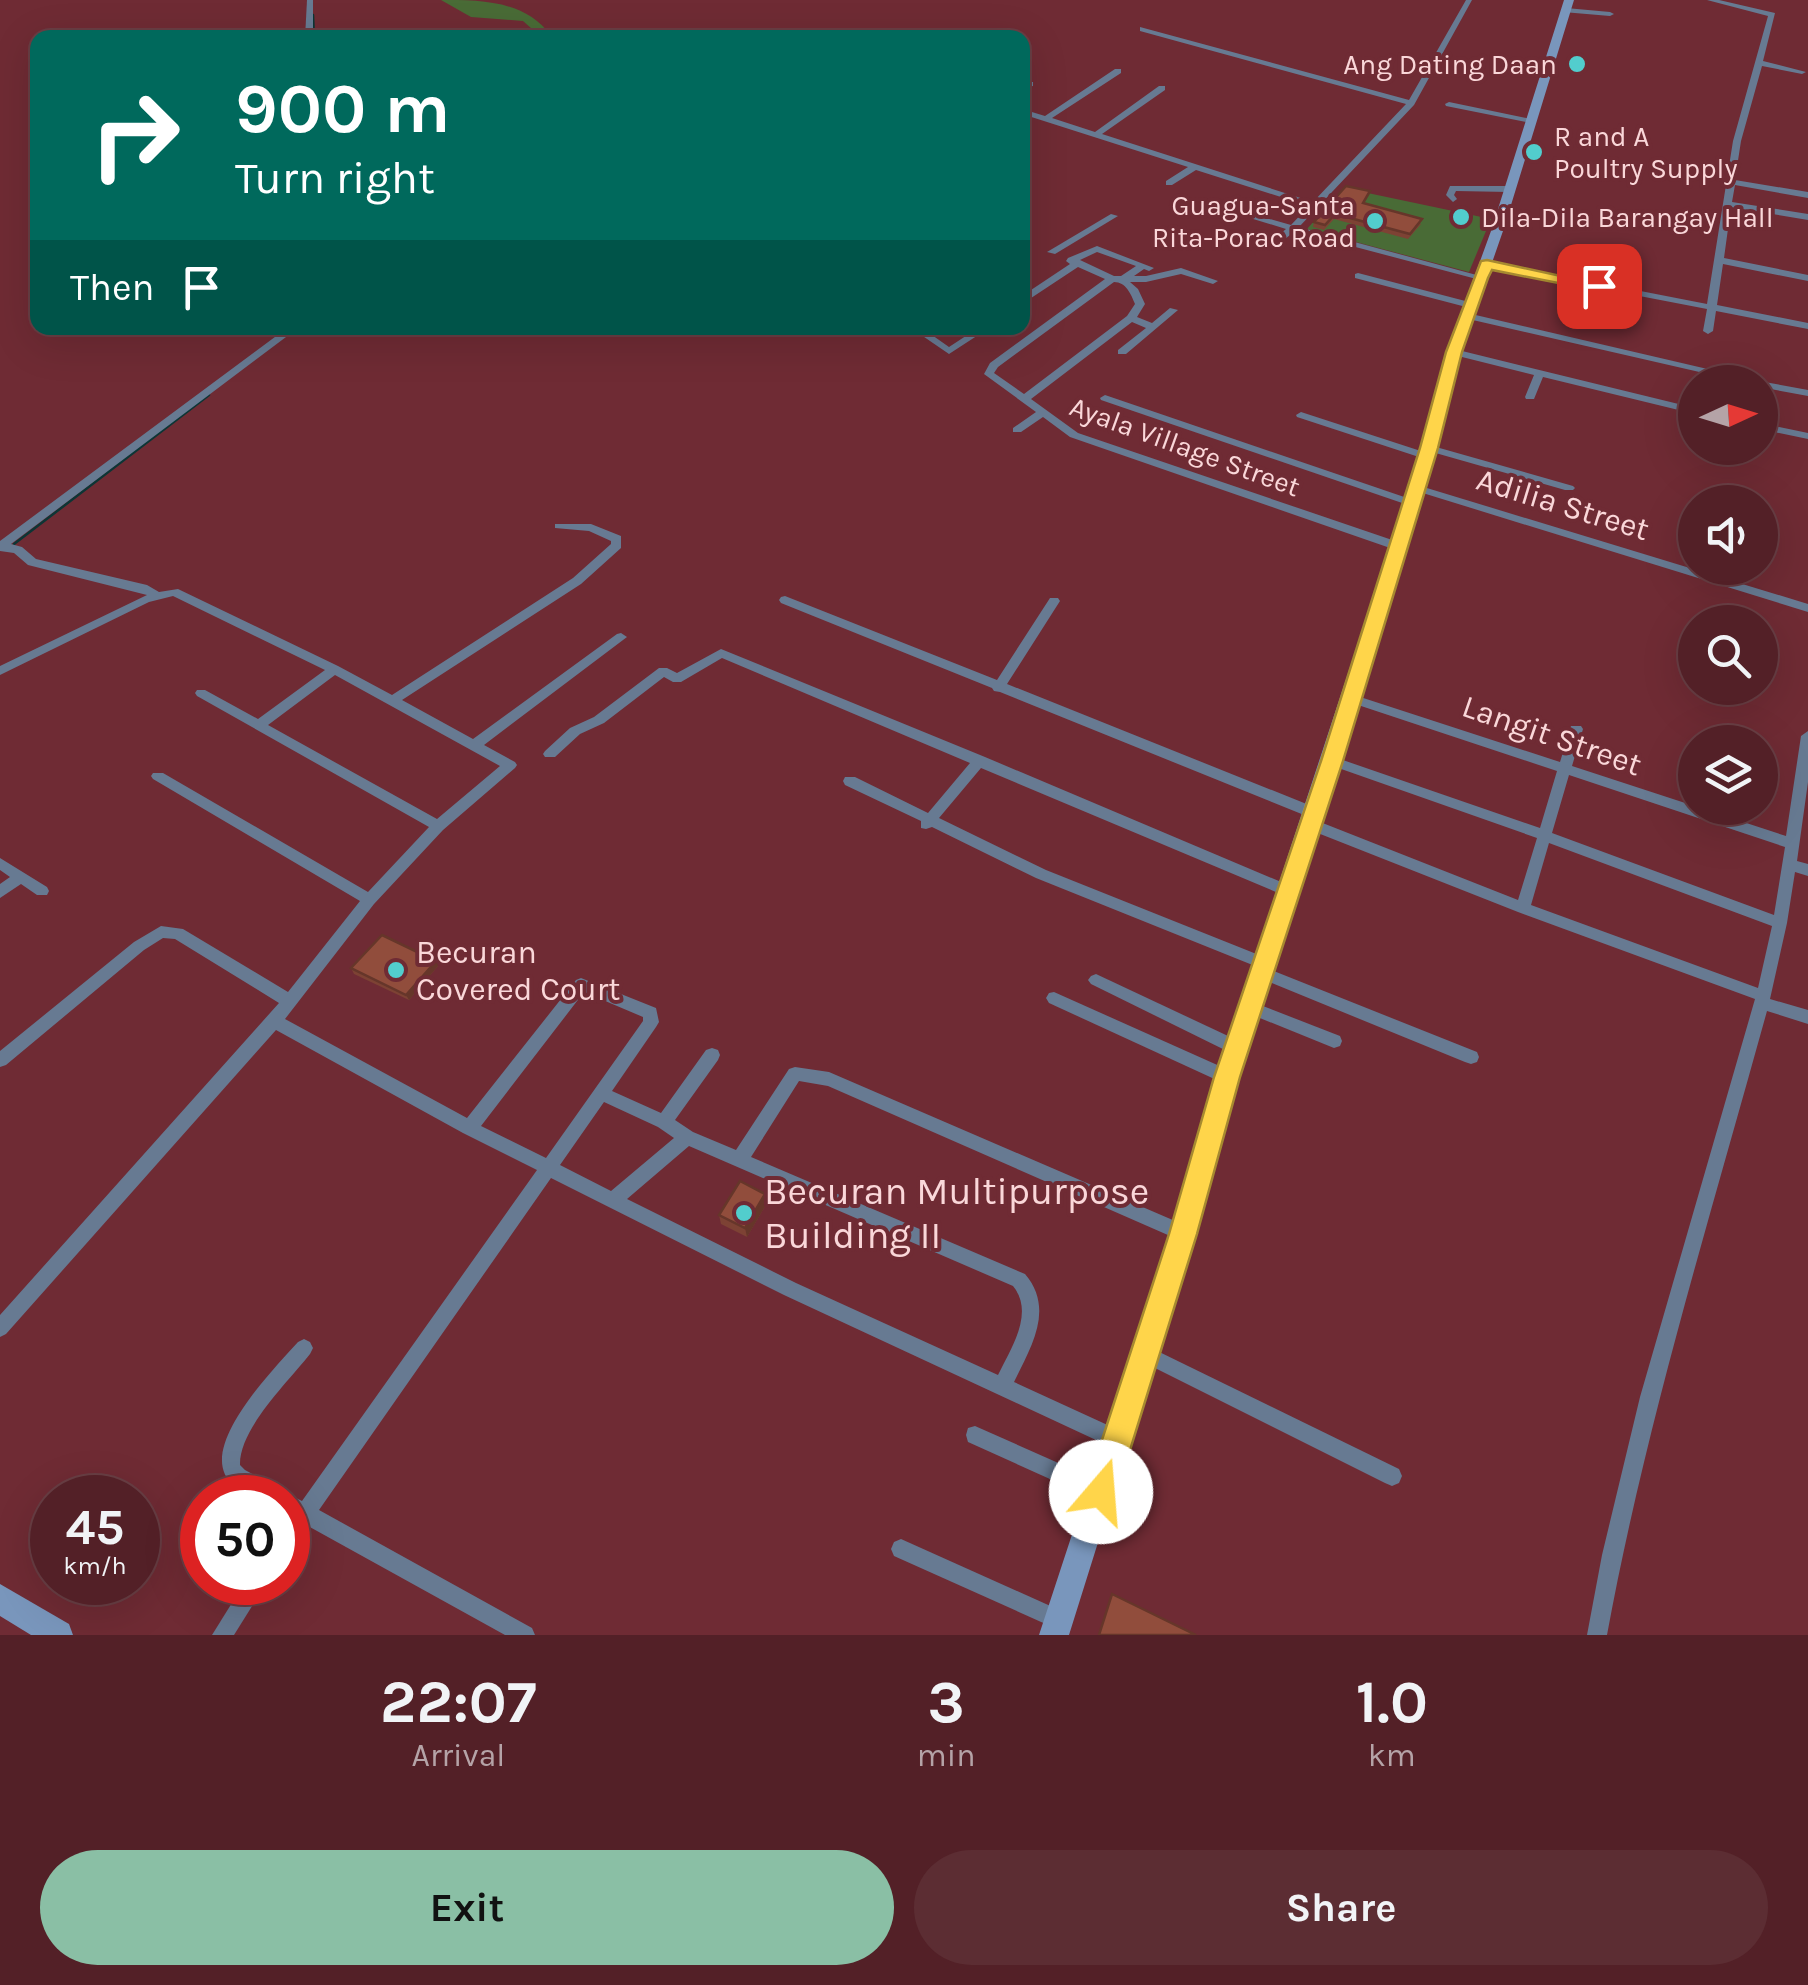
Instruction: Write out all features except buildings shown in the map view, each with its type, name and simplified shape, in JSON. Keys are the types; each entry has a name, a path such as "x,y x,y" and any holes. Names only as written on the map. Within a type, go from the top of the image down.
{"main road":[{"path":"1057,1627 1183,1234 1227,1077 1332,761 1428,452 1454,352 1484,271 1568,5"},
{"path":"0,1599 58,1635"}],"street":[{"path":"309,30 310,0"},
{"path":"1277,241 1316,206 1411,104 1470,0"},
{"path":"1708,331 1737,142 1772,15 1744,3 1710,0"},
{"path":"1568,5 1610,14"},
{"path":"1143,29 1411,104"},
{"path":"1760,63 1802,72"},
{"path":"1045,118 1118,71"},
{"path":"1096,134 1162,88"},
{"path":"1336,100 1352,88"},
{"path":"1449,104 1531,120"},
{"path":"1030,113 1316,206"},
{"path":"1169,183 1195,167"},
{"path":"1732,182 1808,195"},
{"path":"1453,199 1453,188 1509,189"},
{"path":"1727,204 1808,217"},
{"path":"1230,209 1293,228 1484,271 1808,326"},
{"path":"1114,216 1052,252 1117,280 1138,298"},
{"path":"1030,295 1094,249 1144,272"},
{"path":"1719,260 1808,278"},
{"path":"1117,280 1144,272 1185,271 1212,282"},
{"path":"1026,398 1131,318 1140,308 1138,298 1144,272"},
{"path":"1358,276 1469,310 1686,365"},
{"name":"Ayala Village Street","path":"1117,280 990,368 992,377 1074,435 1397,546"},
{"path":"1122,352 1173,310"},
{"path":"1131,318 1154,327"},
{"path":"1,546 284,335"},
{"path":"927,335 949,351 973,335"},
{"path":"1454,352 1678,407"},
{"path":"1530,396 1539,374"},
{"path":"1778,388 1808,394"},
{"name":"Adilia Street","path":"1105,398 1414,496 1808,608"},
{"path":"1017,430 1042,413"},
{"path":"1302,415 1569,488"},
{"path":"1778,430 1808,436"},
{"path":"393,700 577,581 618,546 617,539 607,532 559,526"},
{"path":"0,1328 274,1020 369,900 438,826 510,765 334,669 185,596 155,594 32,562 18,550 1,546"},
{"path":"0,671 155,594"},
{"path":"785,600 1523,908 1808,1016"},
{"path":"998,688 1054,602"},
{"path":"473,746 621,637"},
{"path":"550,754 575,731 599,720 662,671 677,679 721,653 1288,891"},
{"path":"259,726 334,669"},
{"path":"201,693 438,826"},
{"name":"Langit Street","path":"1350,698 1794,844"},
{"path":"1523,908 1576,729"},
{"path":"1597,1635 1615,1528 1651,1388 1799,867 1794,844 1808,736"},
{"path":"928,822 980,760"},
{"path":"1332,761 1544,834 1780,923"},
{"path":"158,776 369,900"},
{"path":"850,781 1041,874 1471,1057"},
{"path":"0,863 42,891"},
{"path":"0,892 21,876"},
{"path":"0,1060 161,932 178,932 289,1001"},
{"path":"1096,980 1237,1048"},
{"path":"310,1489 652,1017 646,1010 581,984 469,1128"},
{"path":"1054,998 1227,1077"},
{"path":"1250,1006 1334,1041"},
{"path":"274,1020 469,1128 612,1201 1118,1440"},
{"path":"664,1122 712,1055"},
{"path":"740,1160 795,1074 806,1073 829,1079 1183,1234"},
{"path":"600,1092 687,1137 1027,1286 1032,1315 1002,1387"},
{"path":"612,1201 687,1137"},
{"path":"235,1475 230,1466 230,1450 304,1348"},
{"path":"1145,1354 1392,1476"},
{"path":"975,1435 1101,1492"},
{"path":"310,1516 525,1635"},
{"path":"901,1549 1057,1627"},
{"path":"222,1635 242,1605"}],"green space":[{"path":"441,0 501,4 529,15 546,30 533,30 523,21 471,17"},
{"path":"1344,188 1491,219 1469,272 1307,229"}],"waterway":[{"path":"313,15 314,30"},
{"path":"14,544 209,395"}],"place":[{"name":"Ang Dating Daan","path":"1577,64"},
{"name":"R and A Poultry Supply","path":"1534,152"},
{"name":"Dila-Dila Barangay Hall","path":"1461,217"},
{"name":"Guagua-Santa Rita-Porac Road","path":"1375,221"},
{"name":"Becuran Covered Court","path":"396,970"},
{"name":"Becuran Multipurpose Building II","path":"744,1213"}],"route":[{"path":"1101,1492 1183,1234 1227,1077 1332,761 1429,448 1454,352 1480,278 1487,264 1599,286"}]}
